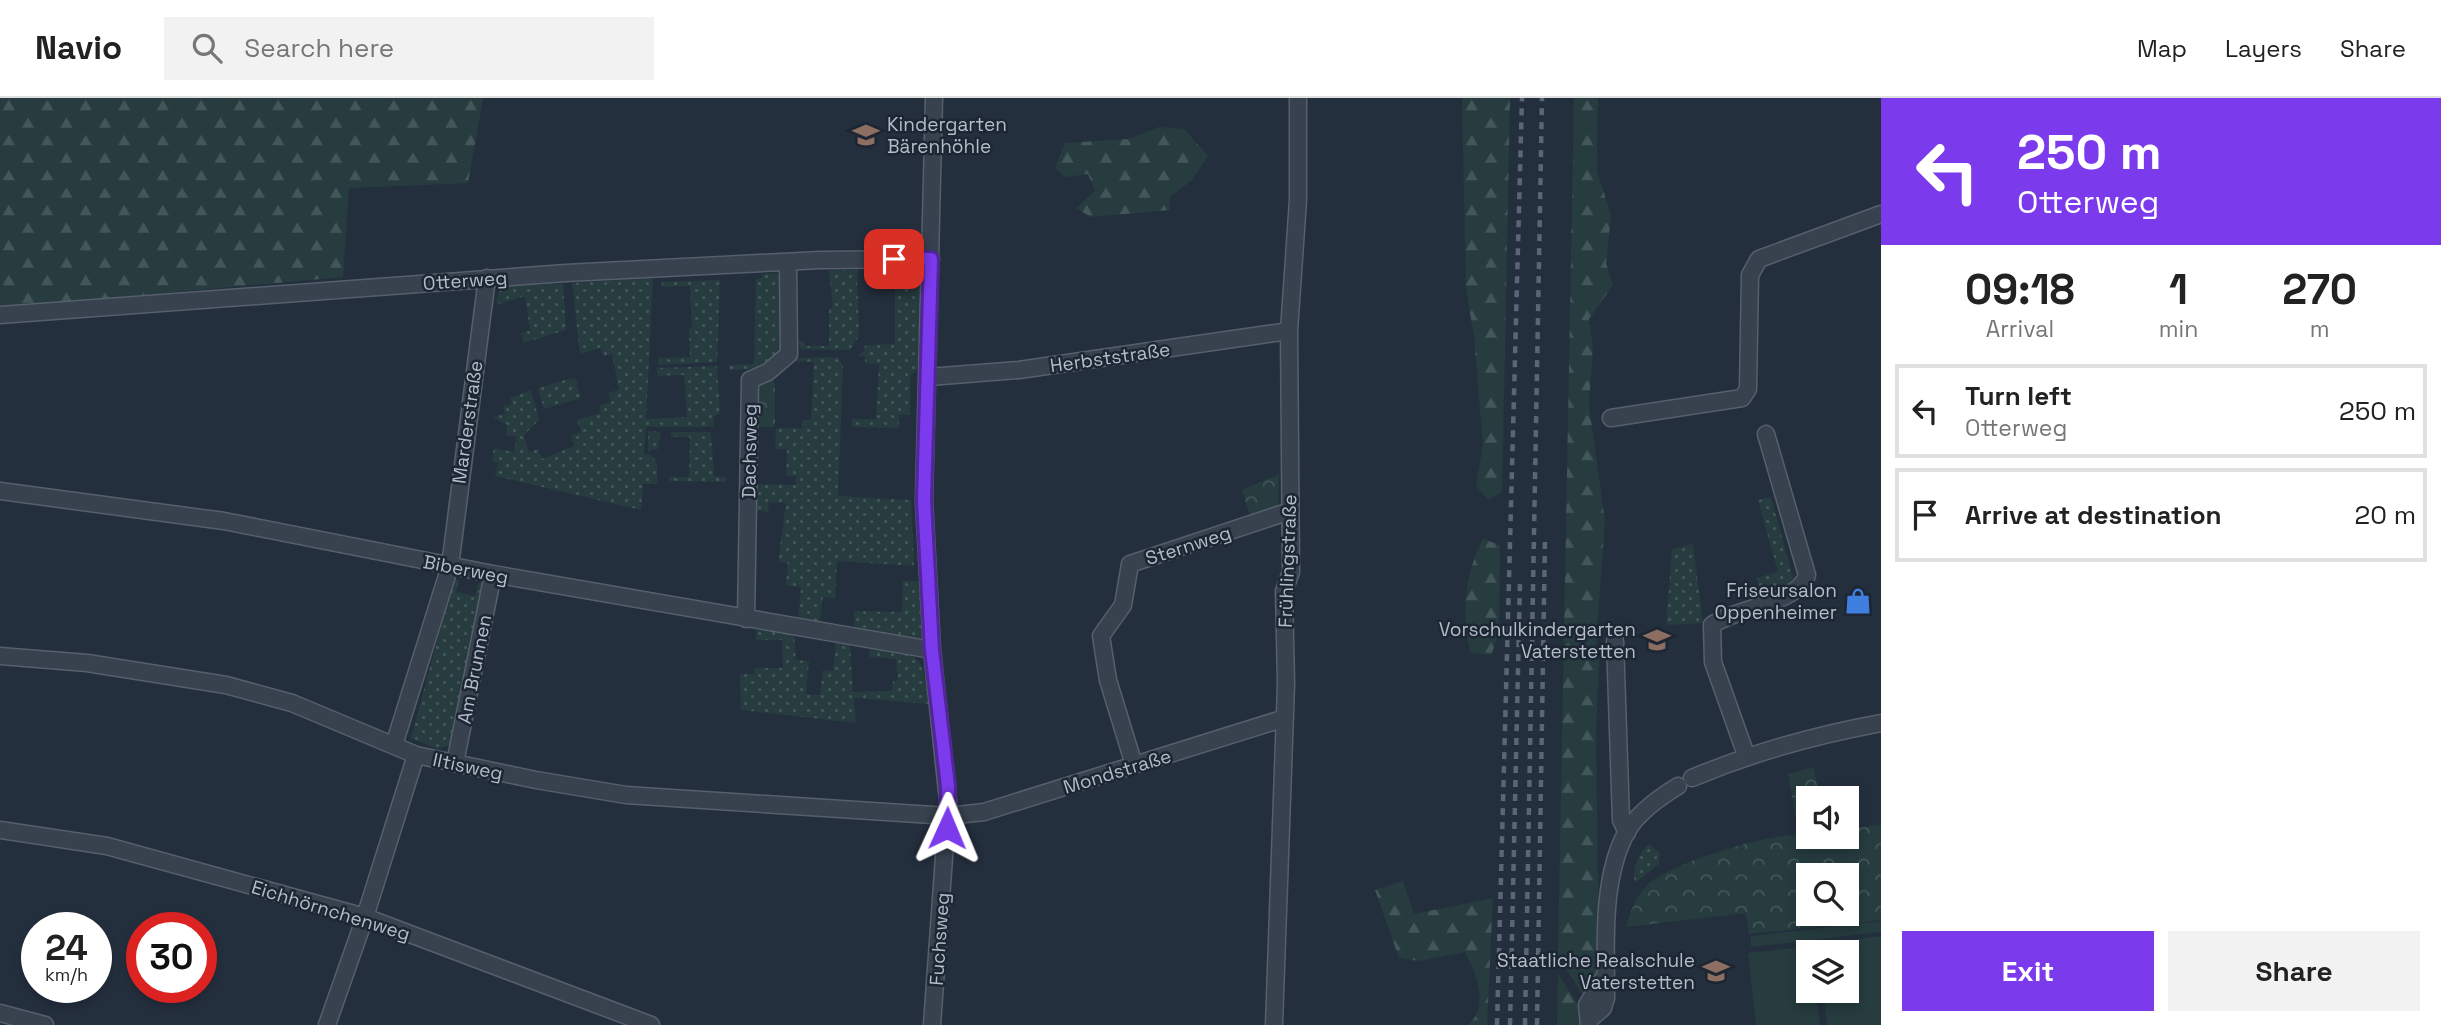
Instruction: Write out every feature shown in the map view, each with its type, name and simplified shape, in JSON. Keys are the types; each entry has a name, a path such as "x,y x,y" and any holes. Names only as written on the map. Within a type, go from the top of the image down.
{"street":[{"name":"Fuchsweg","path":"932,1025 948,816 948,786 932,650 924,500 934,98"},
{"name":"Frühlingstraße","path":"1274,1025 1285,718 1284,591 1291,572 1289,331 1298,200 1298,98"},
{"path":"1611,418 1742,398 1748,389 1749,275 1759,259 1881,214"},
{"name":"Otterweg","path":"0,315 165,305 487,278 931,259"},
{"name":"Dachsweg","path":"746,619 750,380 768,372 789,354 789,263"},
{"name":"Marderstraße","path":"450,566 487,278"},
{"name":"Herbststraße","path":"929,377 1019,370 1289,331"},
{"path":"1746,755 1713,662 1712,625 1724,616 1795,592 1805,583 1807,575 1766,434"},
{"name":"Biberweg","path":"0,491 224,521 493,574 932,650"},
{"name":"Sternweg","path":"1134,765 1108,680 1101,636 1123,605 1130,564 1290,511"},
{"path":"394,745 450,566"},
{"name":"Am Brunnen","path":"455,763 493,574"},
{"path":"1615,641 1621,820 1627,833"},
{"name":"Iltisweg","path":"0,656 87,663 226,685 292,703 416,755 626,795 948,816"},
{"name":"Mondstraße","path":"948,816 984,812 1285,718"},
{"path":"1590,1022 1587,1005 1606,974 1613,874 1627,833 1657,800 1685,782 1746,755 1826,733 1881,723"},
{"path":"327,1025 365,917 416,755"},
{"name":"Eichhörnchenweg","path":"0,830 107,846 365,917 651,1025"},
{"path":"0,1013 45,1025"}],"green space":[{"path":"0,98 483,98 468,183 349,188 343,277 0,308"},
{"path":"1462,98 1510,98 1502,492 1488,500 1476,486 1483,445 1474,336 1466,290"},
{"path":"1574,98 1598,98 1597,171 1611,215 1606,263 1613,285 1589,319 1593,347 1589,406 1605,521 1595,654 1599,660 1596,733 1599,973 1590,992 1583,995 1558,956"},
{"path":"1159,127 1184,129 1208,156 1192,180 1170,197 1170,210 1091,217 1076,208 1095,191 1088,174 1065,177 1055,168 1065,143 1129,139"},
{"path":"913,269 921,275 920,366 910,376 910,415 899,415 899,428 852,427 852,419 876,419 879,364 865,363 865,356 857,356 864,351 865,345 895,344 895,270"},
{"path":"857,270 859,336 850,350 801,349 798,341 804,341 805,346 829,346 829,309 833,308 829,271"},
{"path":"785,273 785,342 767,368 729,370 729,365 754,364 756,279 762,278 762,274"},
{"path":"653,278 646,419 687,417 684,375 657,376 657,368 717,366 720,413 714,416 714,427 646,427 644,454 651,455 657,463 657,484 643,484 641,510 495,476 498,463 492,461 494,448 514,452 517,437 506,435 507,425 493,417 505,414 503,406 512,404 510,398 531,390 539,420 524,435 529,452 538,449 542,459 574,446 571,435 581,432 577,420 601,413 599,405 611,402 608,393 619,390 612,354 603,356 600,348 580,354 572,283"},
{"path":"720,280 717,362 658,365 658,358 690,357 689,328 692,327 690,286 661,287 662,282"},
{"path":"563,284 566,330 524,343 521,333 530,330 525,296 496,305 499,291 507,286"},
{"path":"838,357 843,366 838,496 911,500 914,566 837,561 835,599 823,597 819,626 798,622 801,587 786,585 788,563 780,562 779,555 786,503 769,502 768,512 751,510 752,484 796,485 796,476 786,476 787,449 775,449 776,428 802,428 803,420 811,420 814,362 788,361 792,358"},
{"path":"575,377 581,398 544,409 538,388"},
{"path":"773,380 775,385 775,427 755,427 757,383"},
{"path":"648,431 661,432 658,449 648,451"},
{"path":"671,432 711,432 714,476 726,477 726,482 669,481 669,477 689,477 690,437 671,437"},
{"path":"1279,474 1278,509 1251,519 1242,490"},
{"path":"1771,497 1793,578 1786,586 1763,594 1756,578 1778,572 1758,500"},
{"path":"1483,539 1500,545 1499,634 1491,655 1471,653 1466,625 1468,580"},
{"path":"1693,544 1703,623 1666,625 1672,549"},
{"path":"454,579 459,580 456,592 475,596 478,583 485,584 452,744 438,749 411,738"},
{"path":"903,581 919,581 922,637 918,640 854,632 854,611 902,612"},
{"path":"756,629 794,635 796,660 809,661 806,694 820,695 823,670 833,671 836,643 850,645 853,692 892,691 893,681 898,681 896,659 869,657 870,649 900,653 910,655 921,665 929,704 854,698 856,723 741,710 740,674 754,674 754,668 783,668 782,640 756,640"},
{"path":"1814,767 1817,786 1796,786 1796,820 1788,774"},
{"path":"1881,825 1881,920 1859,922 1859,863 1796,863 1796,926 1824,926 1749,934 1746,913 1626,927 1634,904 1644,889 1660,876 1723,850 1796,835 1796,849 1859,849 1859,828"},
{"path":"1649,844 1660,853 1659,864 1635,883 1637,862"},
{"path":"1403,881 1414,914 1493,898 1487,1025 1468,1025 1475,1018 1480,999 1477,979 1465,952 1419,961 1399,958 1375,890"},
{"path":"1881,921 1881,932 1751,947 1751,936 1859,926 1859,924"},
{"path":"1881,936 1881,1025 1827,1025 1824,1003 1859,1003 1859,940 1849,940"},
{"path":"1796,948 1796,1003 1817,1003 1820,1025 1756,1025 1748,953"},
{"path":"1558,974 1580,1008 1581,1025 1557,1025"}],"railway":[{"path":"1497,1025 1522,98"},
{"path":"1525,1025 1542,98"},
{"path":"1537,1025 1545,539"},
{"path":"1510,1025 1520,581"}],"place":[{"name":"Kindergarten Bärenhöhle","path":"866,135"},
{"name":"Friseursalon Oppenheimer","path":"1858,601"},
{"name":"Vorschulkindergarten Vaterstetten","path":"1657,640"},
{"name":"Staatliche Realschule Vaterstetten","path":"1716,971"}],"route":[{"path":"894,259 931,259 924,500 926,572 939,719 948,786 947,828"}]}
